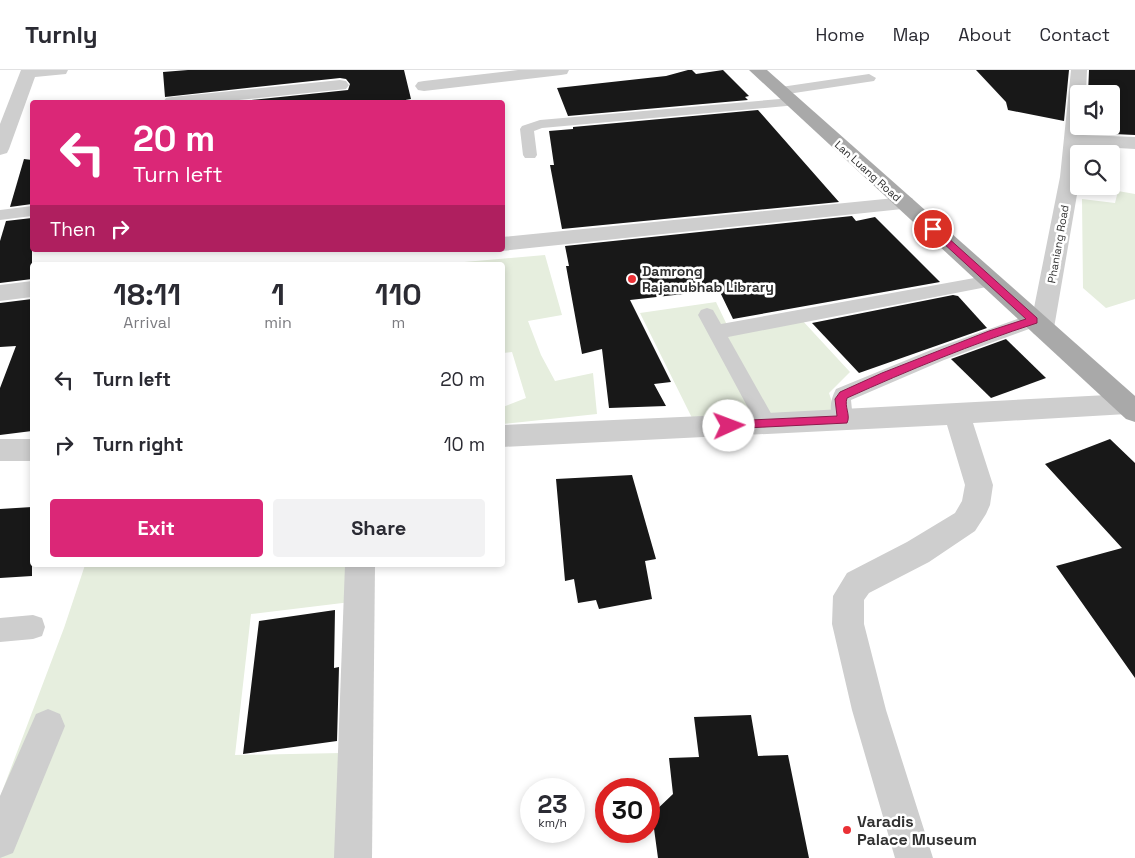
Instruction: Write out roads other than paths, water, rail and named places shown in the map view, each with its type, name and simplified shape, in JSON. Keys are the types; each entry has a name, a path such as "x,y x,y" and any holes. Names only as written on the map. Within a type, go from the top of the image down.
{"main road":[{"name":"Lan Luang Road","path":"757,70 1131,408"}],"street":[{"path":"0,150 28,71 60,70"},
{"path":"424,86 561,70"},
{"name":"Phaniang Road","path":"1038,324 1070,177 1080,70"},
{"path":"192,100 340,85"},
{"path":"12,118 30,116"},
{"path":"1074,140 1135,143"},
{"path":"505,244 905,204"},
{"path":"0,293 30,289"},
{"path":"505,436 958,414 1131,408"},
{"path":"914,858 869,710 848,624 849,596 858,582 918,552 965,522 976,505 979,486 958,414"},
{"path":"0,450 30,450"},
{"path":"353,858 360,567"},
{"path":"0,840 48,726"}],"lane":[{"path":"530,155 527,129 540,124 786,97 869,78"},
{"path":"0,215 30,211"},
{"path":"767,424 711,323 991,281"},
{"path":"843,420 840,405 840,399 843,395 993,333 1038,324"},
{"path":"0,630 33,627"}],"place":[{"name":"Damrong Rajanubhab Library","path":"632,279"},
{"name":"Varadis Palace Museum","path":"847,830"}]}
